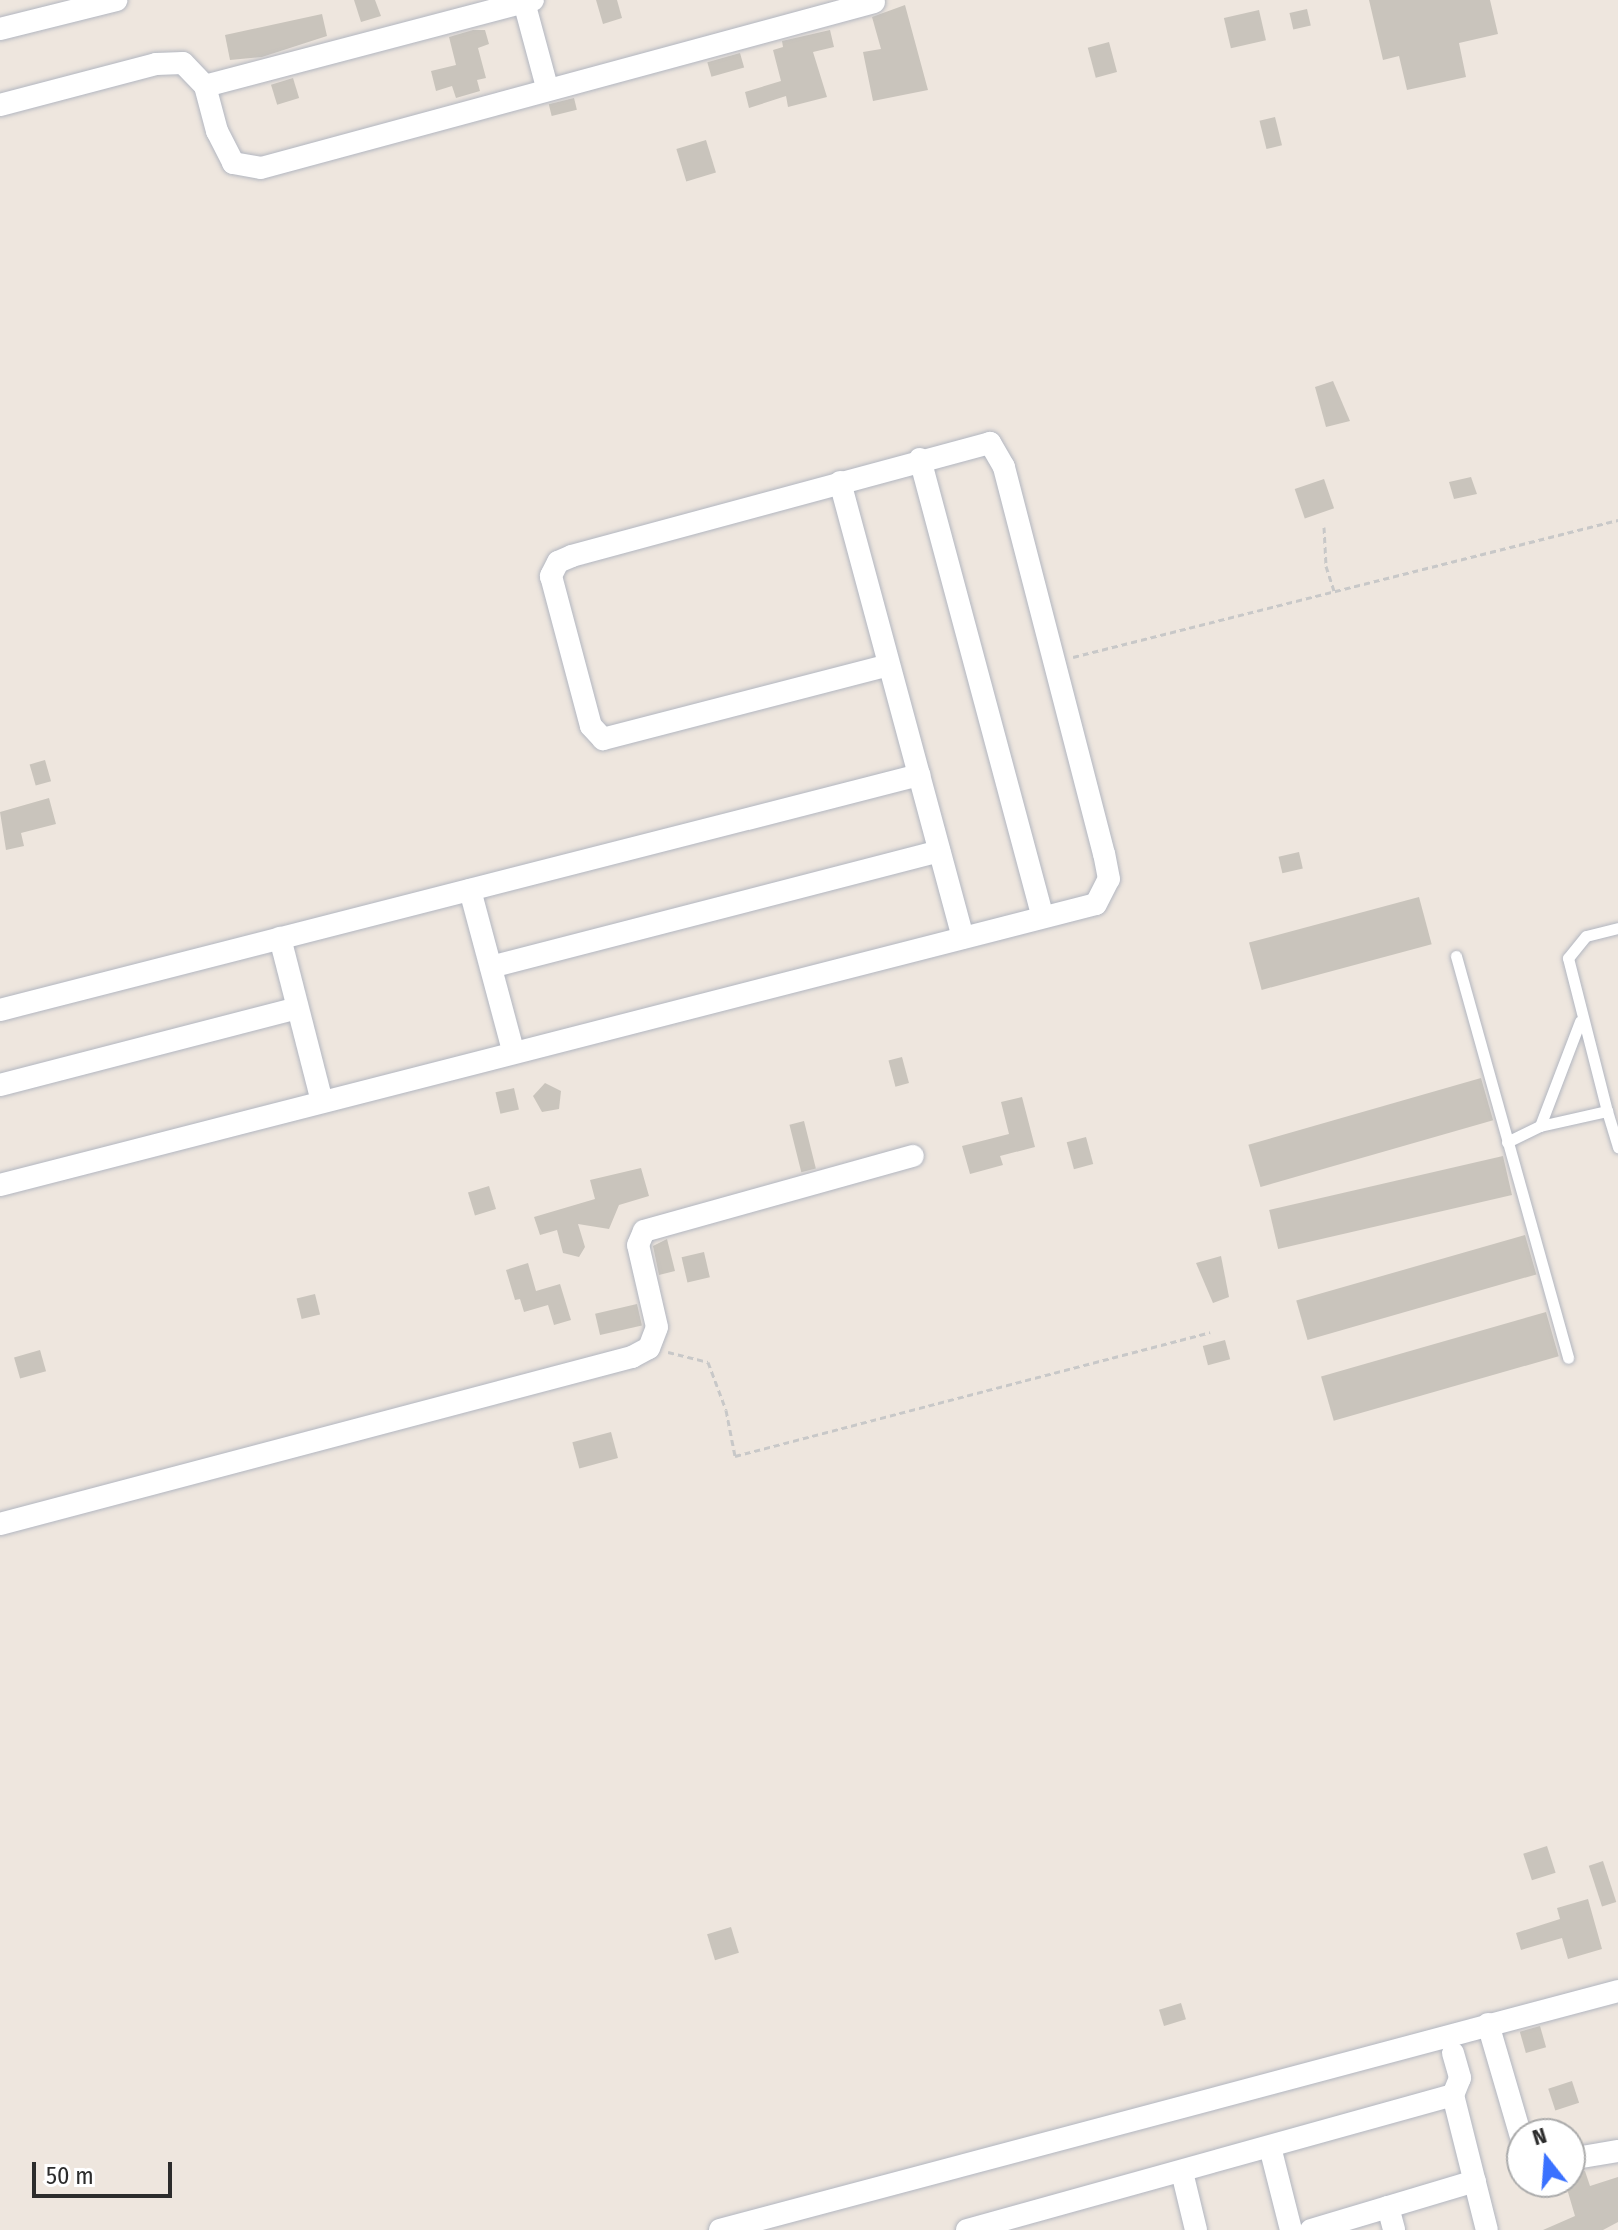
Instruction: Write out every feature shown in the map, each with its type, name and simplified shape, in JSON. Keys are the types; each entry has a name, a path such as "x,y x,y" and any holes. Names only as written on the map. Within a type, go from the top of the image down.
{"street":[{"path":"0,29 116,0"},
{"path":"205,86 528,1 547,87"},
{"path":"0,105 169,62 183,63 205,86 224,149 233,163 246,169 874,2"},
{"path":"0,1185 1096,904 1109,879 1054,662 994,447 980,443 558,562 551,576 591,726 609,739 889,665"},
{"path":"920,459 1043,917"},
{"path":"840,482 963,938"},
{"path":"0,1010 919,775"},
{"path":"491,967 939,851"},
{"path":"470,890 513,1051"},
{"path":"280,938 322,1101"},
{"path":"0,1085 297,1008"},
{"path":"0,1524 644,1350 656,1339 657,1327 638,1245 644,1231 913,1156"},
{"path":"720,2230 1618,1991"},
{"path":"1488,2024 1516,2118"},
{"path":"1453,2053 1460,2078 1453,2095 1487,2230"},
{"path":"967,2230 1453,2095"},
{"path":"1270,2147 1291,2230"},
{"path":"1586,2156 1618,2151"},
{"path":"1182,2172 1196,2230"},
{"path":"1311,2230 1475,2181"},
{"path":"1388,2207 1394,2230"}],"lane":[{"path":"1618,928 1586,936 1568,958 1581,1021 1618,1147"},
{"path":"1456,956 1568,1358"},
{"path":"1540,1126 1581,1021"},
{"path":"1507,1142 1540,1126 1607,1111"}],"path":[{"path":"1054,662 1618,520"},
{"path":"1324,527 1326,566 1334,591"},
{"path":"644,1350 708,1362 735,1456 1210,1332"}],"building":[{"path":"354,0 375,0 381,16 361,22"},
{"path":"596,0 617,0 622,18 603,24"},
{"path":"1369,0 1490,0 1498,34 1459,43 1466,77 1407,90 1399,56 1383,60"},
{"path":"905,5 928,90 873,101 863,52 881,49 872,17"},
{"path":"1307,9 1311,26 1293,30 1289,13"},
{"path":"1259,10 1266,40 1231,48 1224,18"},
{"path":"322,14 327,36 262,57 230,60 225,35"},
{"path":"485,30 489,44 478,48 486,78 477,80 480,91 456,98 452,86 436,91 431,71 456,65 449,37"},
{"path":"830,30 834,47 813,52 827,97 788,107 786,96 749,108 745,92 781,81 773,50 783,47 782,41"},
{"path":"1109,42 1117,72 1096,78 1088,48"},
{"path":"740,53 744,67 711,77 707,62"},
{"path":"293,78 299,98 277,105 271,85"},
{"path":"574,98 577,110 552,116 549,104"},
{"path":"1275,117 1282,145 1266,149 1259,121"},
{"path":"706,140 716,173 686,182 676,149"},
{"path":"1333,381 1350,421 1326,427 1315,387"},
{"path":"1471,477 1477,494 1454,499 1449,482"},
{"path":"1324,479 1334,508 1305,518 1295,489"},
{"path":"45,760 51,781 36,786 30,764"},
{"path":"49,798 56,824 21,833 24,846 6,850 0,812"},
{"path":"1299,852 1303,869 1282,873 1279,857"},
{"path":"1419,897 1432,944 1262,990 1249,943"},
{"path":"902,1057 909,1083 895,1087 888,1061"},
{"path":"1481,1078 1493,1120 1261,1187 1248,1145"},
{"path":"545,1083 561,1091 559,1109 542,1112 533,1096"},
{"path":"514,1088 519,1109 500,1114 495,1092"},
{"path":"1022,1097 1035,1147 1000,1156 1003,1165 970,1174 962,1146 1009,1134 1001,1102"},
{"path":"804,1121 816,1169 801,1172 789,1125"},
{"path":"1086,1137 1093,1164 1074,1169 1067,1142"},
{"path":"1503,1156 1512,1195 1278,1249 1269,1210"},
{"path":"641,1168 649,1196 619,1205 609,1229 578,1224 585,1247 579,1257 563,1253 557,1230 540,1235 534,1217 595,1199 590,1180"},
{"path":"489,1186 496,1209 475,1215 468,1192"},
{"path":"1525,1235 1536,1274 1308,1340 1296,1301"},
{"path":"667,1239 675,1271 659,1275 653,1246"},
{"path":"704,1252 710,1277 687,1283 682,1257"},
{"path":"1221,1256 1229,1297 1213,1303 1196,1263"},
{"path":"528,1263 536,1291 560,1284 571,1320 554,1325 548,1305 524,1312 520,1299 515,1300 506,1270"},
{"path":"315,1294 320,1314 302,1319 297,1299"},
{"path":"637,1304 642,1325 600,1335 595,1314"},
{"path":"1546,1312 1559,1356 1334,1421 1321,1376"},
{"path":"1225,1340 1230,1359 1208,1365 1203,1346"},
{"path":"40,1350 46,1371 20,1379 14,1357"},
{"path":"611,1432 618,1458 579,1468 572,1442"},
{"path":"1547,1846 1556,1873 1532,1880 1523,1854"},
{"path":"1603,1861 1616,1902 1602,1907 1589,1866"},
{"path":"1588,1899 1602,1949 1568,1959 1562,1938 1521,1950 1516,1933 1560,1919 1557,1908"},
{"path":"731,1927 739,1953 715,1960 707,1934"},
{"path":"1181,2003 1186,2019 1164,2026 1159,2010"},
{"path":"1540,2026 1546,2047 1526,2053 1520,2032"},
{"path":"1572,2081 1579,2103 1555,2111 1548,2089"},
{"path":"1586,2174 1590,2186 1618,2177 1618,2222 1603,2230 1543,2230 1575,2216 1570,2198 1586,2198"}]}
